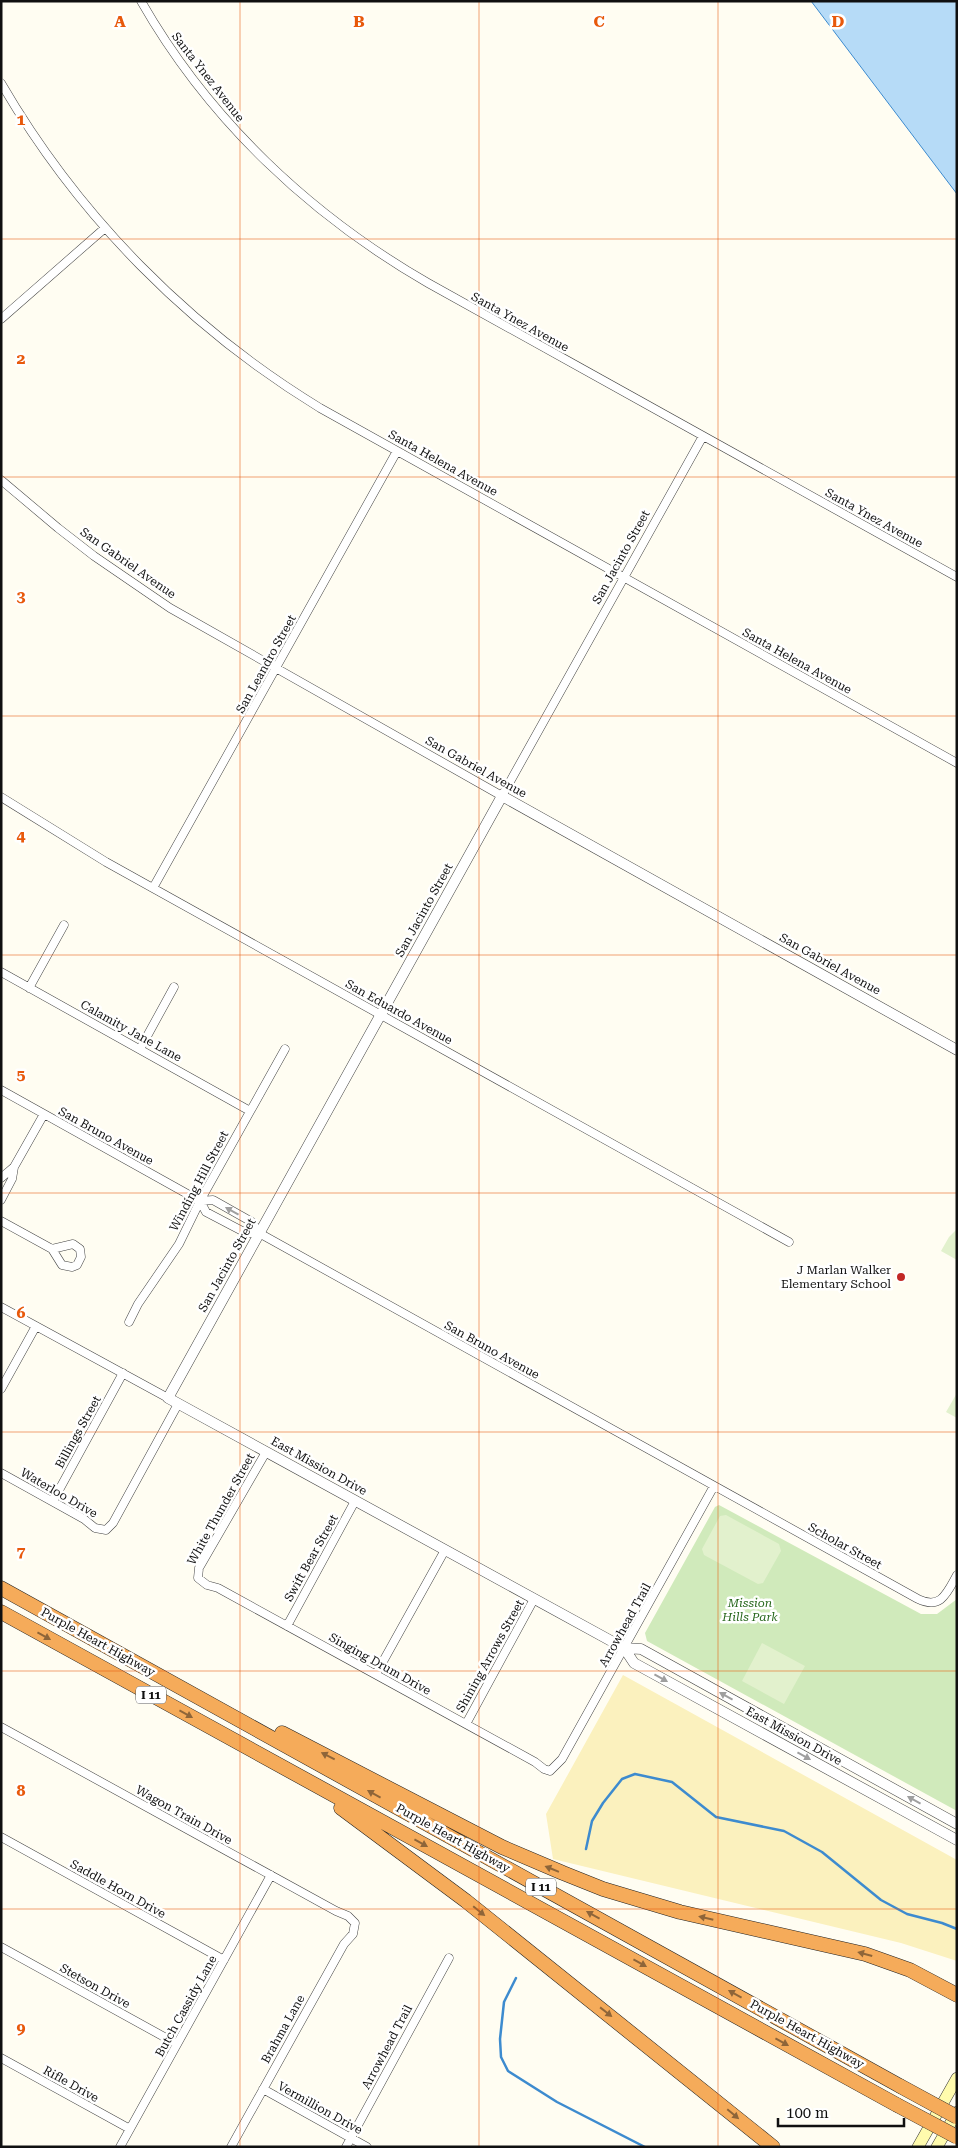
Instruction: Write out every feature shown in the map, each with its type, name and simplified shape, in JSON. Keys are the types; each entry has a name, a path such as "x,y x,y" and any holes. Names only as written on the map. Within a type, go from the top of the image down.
{"highway":[{"name":"Purple Heart Highway","path":"1,1588 957,2117"},
{"name":"Purple Heart Highway","path":"1,1612 957,2138"},
{"path":"183,1688 311,1747 502,1847 603,1889 663,1907 865,1954 957,1986"},
{"path":"301,1777 466,1902 773,2147"},
{"path":"910,1970 957,1995"}],"main road":[{"path":"918,2147 957,2078"},
{"path":"937,2147 957,2112"}],"street":[{"name":"Santa Ynez Avenue","path":"141,1 186,71 220,113 253,149 325,215 402,268 957,577"},
{"name":"Santa Helena Avenue","path":"1,83 50,159 105,228 170,294 232,348 302,397 957,763"},
{"path":"1,319 105,228"},
{"name":"San Jacinto Street","path":"168,1398 703,436"},
{"name":"San Leandro Street","path":"153,888 397,450"},
{"name":"San Gabriel Avenue","path":"1,480 58,528 116,572 178,613 957,1050"},
{"name":"San Eduardo Avenue","path":"1,797 54,831 153,888 789,1242"},
{"path":"29,988 64,925"},
{"name":"Calamity Jane Lane","path":"1,972 250,1111"},
{"path":"140,1049 174,987"},
{"name":"Winding Hill Street","path":"129,1322 138,1304 179,1244 200,1201 284,1049"},
{"name":"San Bruno Avenue","path":"1,1090 200,1201 206,1212 246,1233 259,1233"},
{"path":"1,1200 12,1179 14,1167 44,1114"},
{"path":"1,1178 14,1167"},
{"name":"San Bruno Avenue","path":"200,1201 213,1200 252,1222 259,1233 714,1486"},
{"path":"1,1221 52,1249"},
{"name":"East Mission Drive","path":"1,1307 624,1648 641,1649 957,1824"},
{"path":"1,1389 36,1326"},
{"name":"Billings Street","path":"53,1501 123,1373"},
{"name":"Waterloo Drive","path":"1,1473 53,1501 95,1528 106,1530 113,1523 178,1404"},
{"name":"White Thunder Street","path":"198,1578 199,1568 266,1452"},
{"name":"Scholar Street","path":"714,1486 925,1602 941,1600 946,1595 957,1575"},
{"name":"Arrowhead Trail","path":"550,1771 562,1759 714,1486"},
{"name":"Swift Bear Street","path":"287,1626 355,1501"},
{"path":"376,1674 445,1550"},
{"name":"Singing Drum Drive","path":"198,1578 207,1585 218,1588 550,1771"},
{"name":"Shining Arrows Street","path":"466,1724 534,1599"},
{"name":"East Mission Drive","path":"624,1648 634,1663 957,1840"},
{"name":"Wagon Train Drive","path":"1,1727 271,1876 348,1916 355,1923"},
{"name":"Saddle Horn Drive","path":"1,1837 224,1960"},
{"name":"Butch Cassidy Lane","path":"120,2147 271,1876"},
{"name":"Brahma Lane","path":"231,2147 344,1944 352,1934 355,1923"},
{"name":"Stetson Drive","path":"1,1948 177,2044"},
{"name":"Arrowhead Trail","path":"346,2147 448,1958"},
{"name":"Rifle Drive","path":"1,2058 130,2129"},
{"name":"Vermillion Drive","path":"263,2089 367,2147"}],"green space":[{"path":"957,1229 957,1260 941,1251 949,1237"},
{"path":"957,1393 957,1418 946,1412"},
{"name":"Mission Hills Park","path":"719,1505 921,1614 937,1614 957,1599 957,1811 647,1641 645,1633 715,1507"},
{"path":"726,1515 779,1544 781,1551 763,1583 758,1584 704,1555 702,1549 720,1516"},
{"path":"762,1643 805,1666 784,1704 742,1681"}],"sand":[{"path":"623,1675 957,1860 957,1961 901,1943 553,1859 546,1814"}],"water":[{"path":"811,1 957,1 957,194"}],"waterway":[{"path":"586,1849 592,1821 603,1803 622,1779 635,1774 672,1782 716,1817 784,1831 822,1852 881,1900 907,1914 957,1929"},
{"path":"516,1978 504,2002 500,2039 501,2057 508,2071 557,2102 645,2147"}],"place":[{"name":"J Marlan Walker Elementary School","path":"901,1277"}]}
